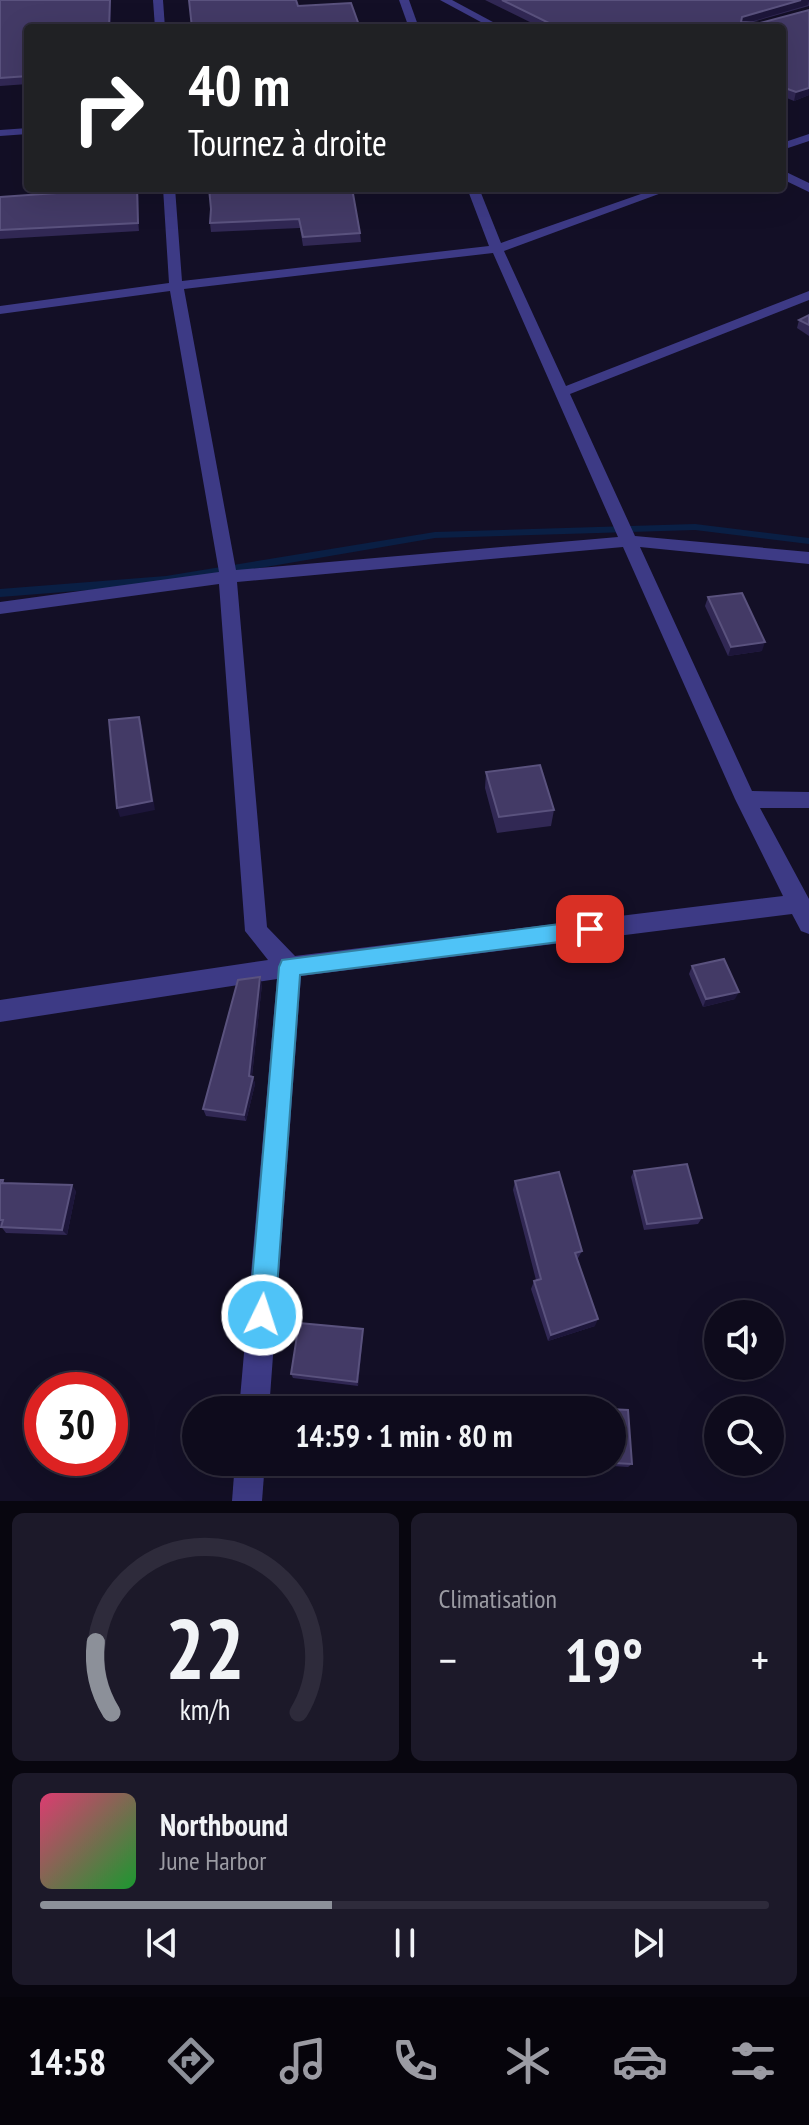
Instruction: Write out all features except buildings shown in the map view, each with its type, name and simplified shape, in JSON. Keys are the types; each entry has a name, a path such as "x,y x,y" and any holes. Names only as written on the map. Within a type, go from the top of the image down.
{"street":[{"path":"158,0 160,24"},
{"path":"404,0 413,24"},
{"path":"449,2 475,0"},
{"path":"449,2 491,24"},
{"path":"0,133 24,131"},
{"path":"786,146 809,137"},
{"path":"786,176 809,188"},
{"path":"169,192 176,286 227,577 256,931 290,967 255,1396"},
{"path":"0,1011 290,967 805,914 745,799 497,249 475,192"},
{"path":"0,310 497,249 658,192"},
{"path":"563,392 809,295"},
{"path":"0,608 227,577 631,541 809,558"},
{"path":"745,799 809,800"},
{"path":"247,1501 249,1476"}],"waterway":[{"path":"0,593 166,580 435,535 695,527 809,541"}],"route":[{"path":"262,1315 290,967 590,929"}]}
